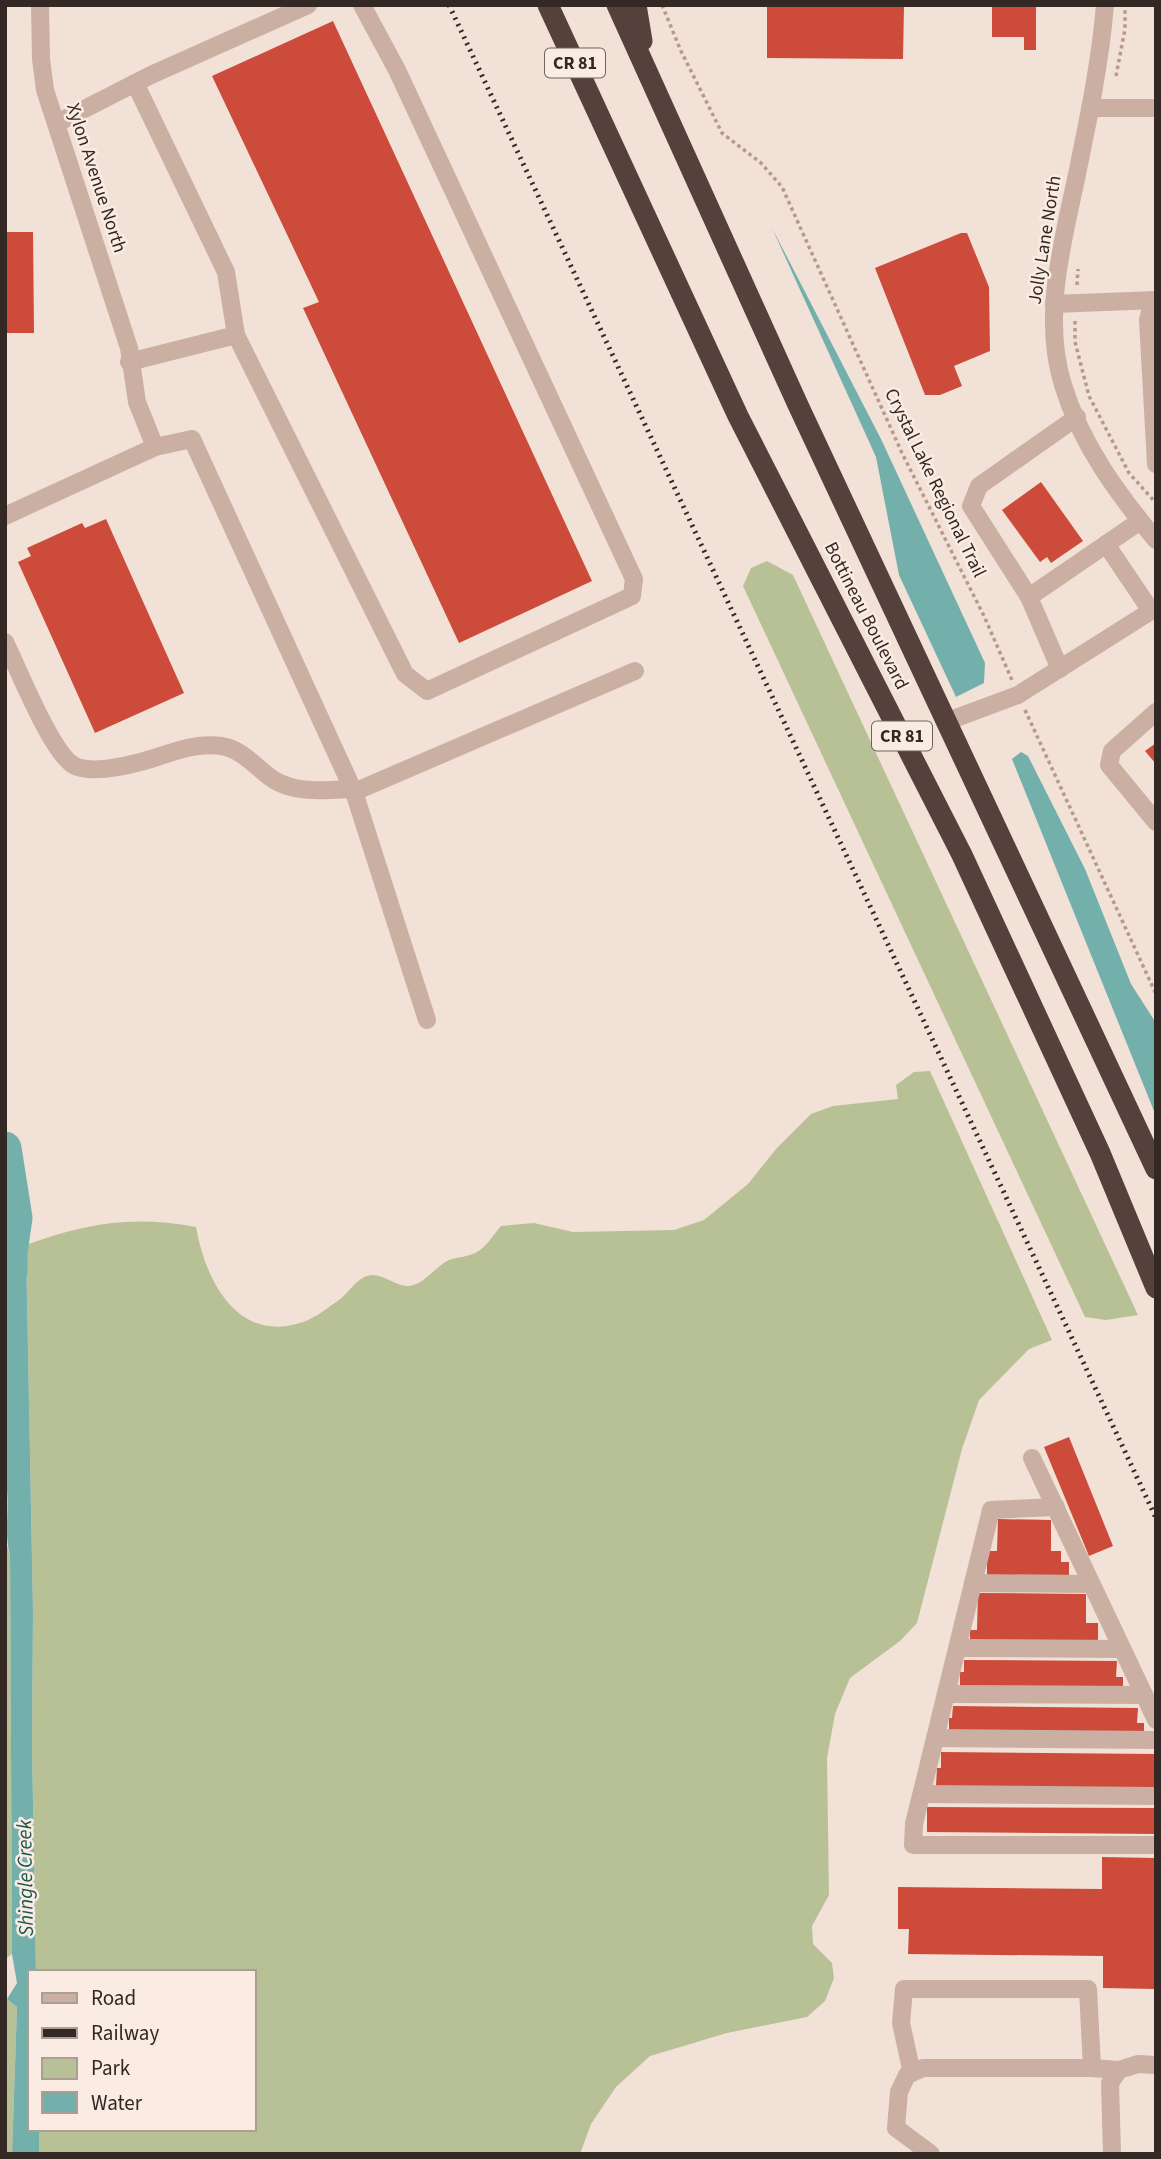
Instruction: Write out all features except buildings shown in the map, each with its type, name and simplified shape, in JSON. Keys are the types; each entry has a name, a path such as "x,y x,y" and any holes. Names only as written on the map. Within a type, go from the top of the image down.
{"highway":[{"name":"Bottineau Boulevard","path":"548,5 738,416 962,855 1100,1153 1156,1288"},
{"name":"Bottineau Boulevard","path":"617,5 798,405 1156,1169"},
{"path":"636,5 645,64"}],"street":[{"name":"Xylon Avenue North","path":"40,5 41,59 45,90 129,348 137,402 155,447"},
{"path":"57,123 135,83 308,5"},
{"path":"135,83 226,272 236,335 405,674 427,691 632,596 634,579 397,70 362,5"},
{"name":"Jolly Lane North","path":"1105,5 1102,47 1062,243 1054,304 1056,348 1063,384 1090,449 1108,479 1156,540"},
{"path":"1090,108 1156,108"},
{"path":"1054,304 1154,300 1148,320 1156,464"},
{"path":"130,362 236,335"},
{"path":"1060,669 1029,597 971,506 979,486 1077,417"},
{"path":"5,516 155,447 192,439 353,790 427,1020"},
{"path":"1029,597 1140,521"},
{"path":"948,721 1018,695 1154,610 1106,544"},
{"path":"5,642 57,749 75,766 104,769 141,762 190,747 223,746 249,759 276,781 312,791 353,790 635,671"},
{"path":"1156,712 1112,751 1109,765 1156,822"},
{"path":"1032,1458 1156,1720"},
{"path":"1056,1507 991,1510 914,1824 913,1845 1156,1845"},
{"path":"974,1583 1091,1584"},
{"path":"958,1648 1122,1649"},
{"path":"946,1694 1144,1695"},
{"path":"935,1738 1156,1740"},
{"path":"922,1794 1156,1796"},
{"path":"912,2073 901,2023 904,1989 1088,1989 1092,2068"},
{"path":"931,2154 896,2128 899,2092 907,2076 923,2068 1119,2070 1138,2064 1156,2065"},
{"path":"1112,2154 1110,2083 1119,2070"}],"path":[{"name":"Crystal Lake Regional Trail","path":"662,5 681,51 722,133 761,163 782,187 902,453 984,615 1156,994"},
{"path":"1109,108 1125,29 1125,5"},
{"path":"1078,262 1076,342 1089,396 1129,473 1156,503"}],"green space":[{"path":"767,561 793,575 1138,1315 1106,1320 1085,1317 743,586 751,568"},
{"path":"930,1071 1052,1340 1029,1349 979,1400 962,1449 917,1623 900,1641 850,1678 835,1714 827,1758 829,1895 812,1926 813,1944 832,1963 834,1978 825,2001 807,2017 727,2033 650,2056 616,2087 591,2124 580,2154 39,2154 39,2131 256,2131 256,1970 36,1970 26,1245 69,1231 110,1223 173,1223 196,1227 207,1267 229,1303 243,1316 260,1324 280,1327 303,1322 317,1315 368,1276 378,1276 404,1286 415,1284 449,1260 479,1251 501,1226 534,1223 573,1232 674,1230 704,1220 748,1184 776,1149 811,1114 833,1106 898,1099 896,1085 914,1072"},
{"path":"5,1539 10,1555 12,1954 5,1959"},
{"path":"7,1999 17,2007 12,2154 5,2154"}],"water":[{"path":"772,228 881,439 985,663 984,683 956,697 899,575 876,457"},
{"path":"1021,752 1028,756 1085,869 1131,984 1156,1023 1156,1116 1012,759"},
{"path":"21,1218 26,1245 36,1970 28,1970 28,2131 39,2131 39,2154 12,2154 17,2007 7,1999 17,1983 12,1954 5,1238"}],"waterway":[{"name":"Shingle Creek","path":"5,1148 16,1218 11,1271"}],"railway":[{"path":"449,5 1156,1518"}]}
